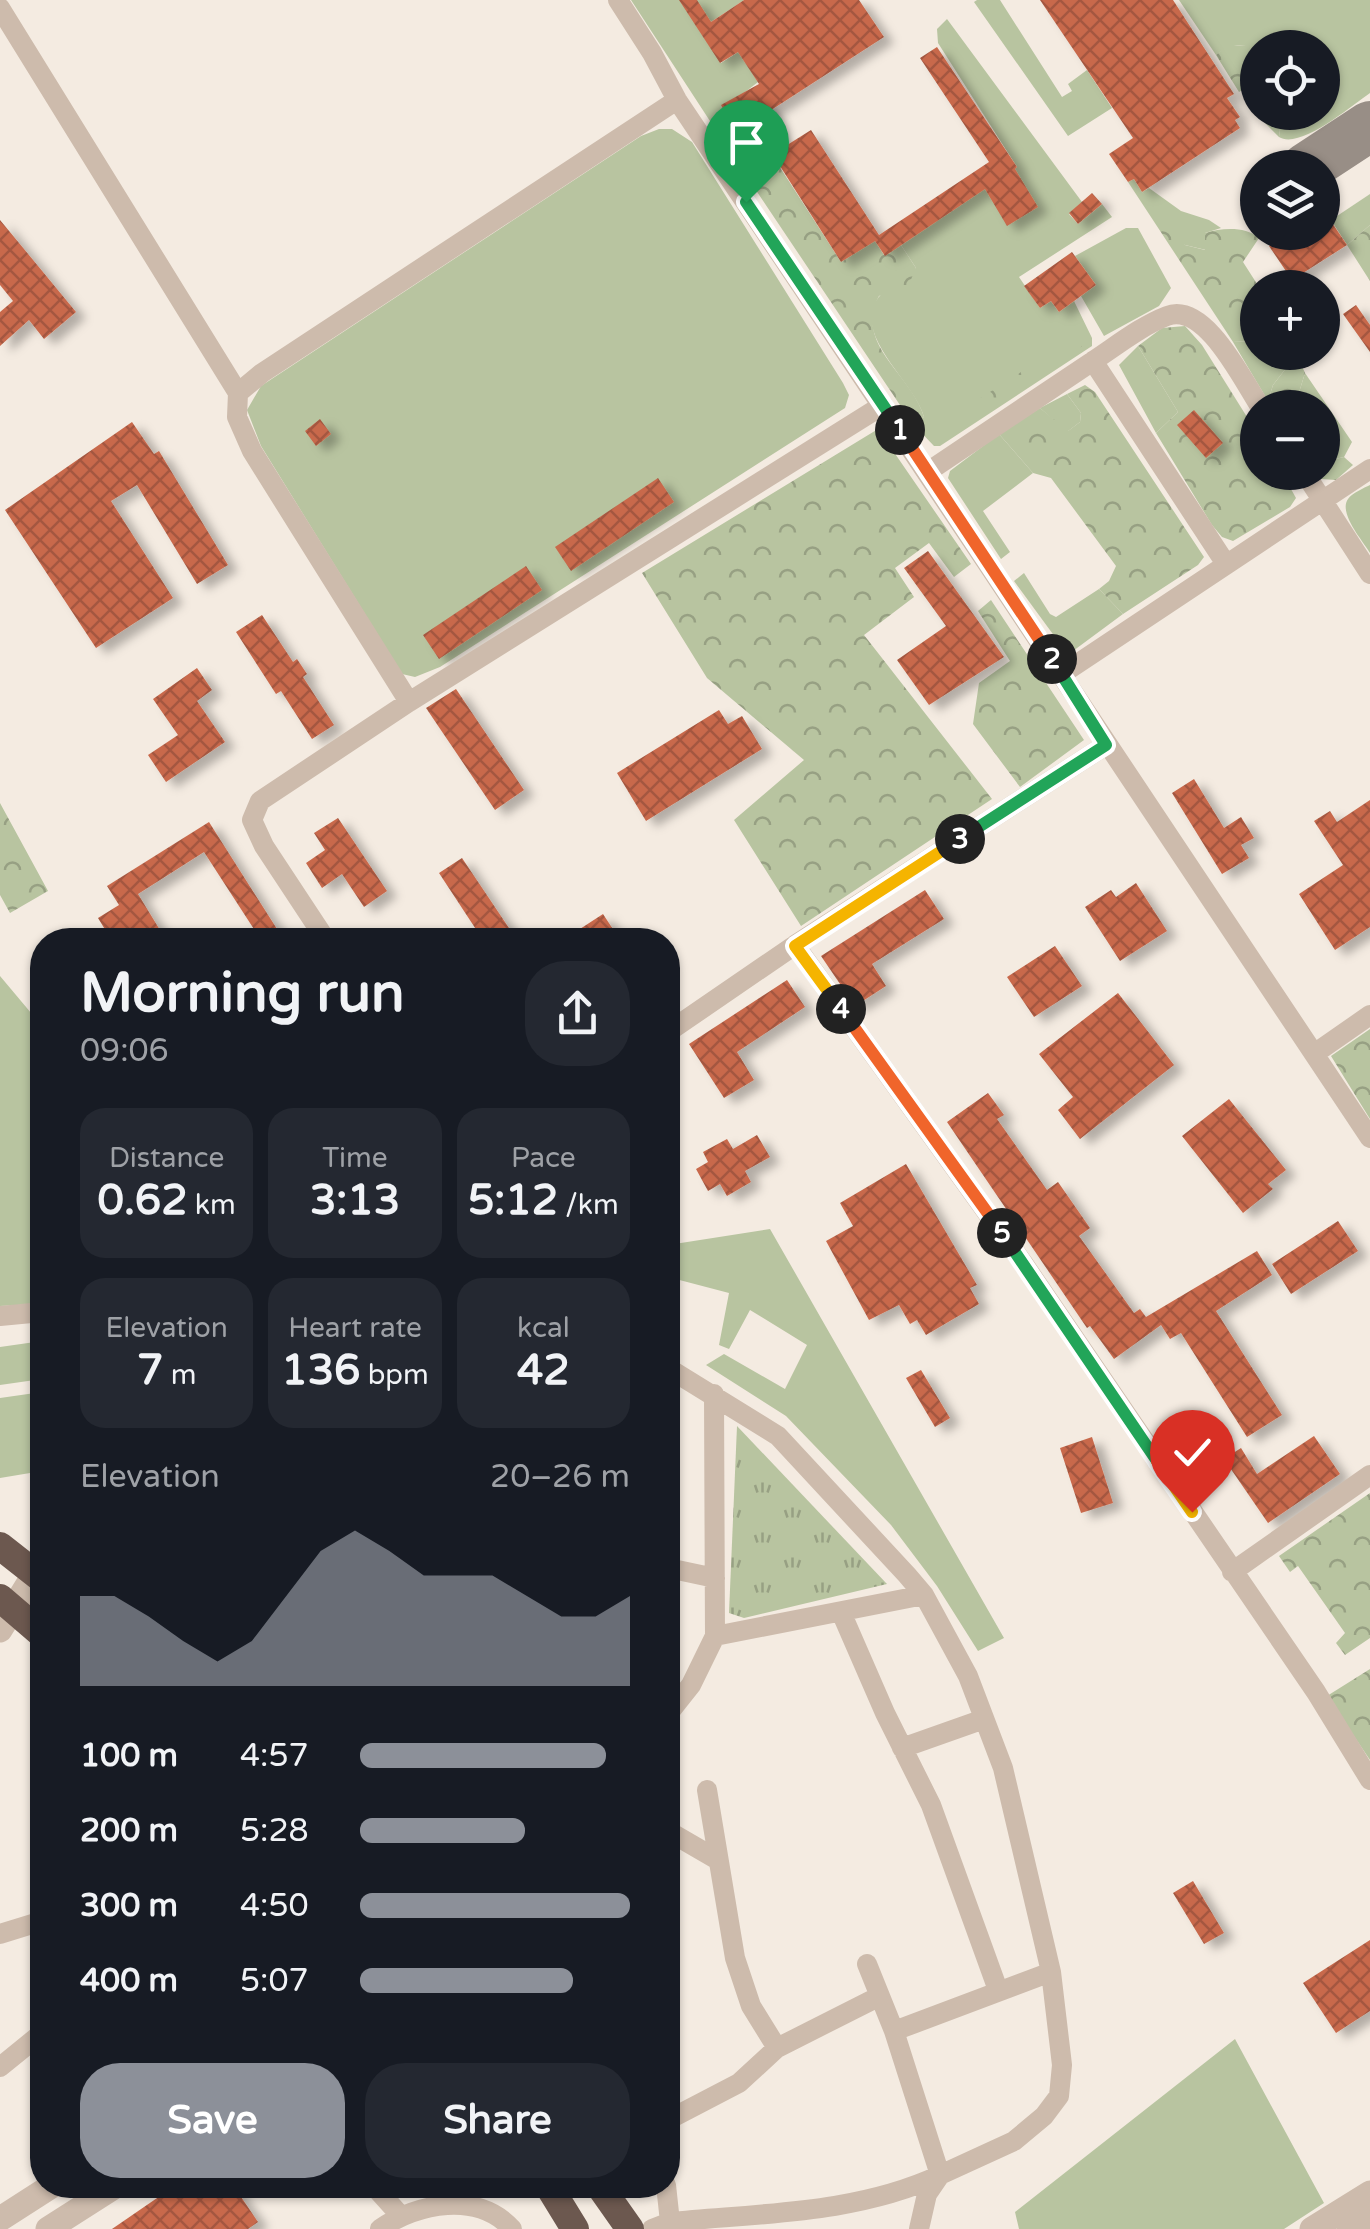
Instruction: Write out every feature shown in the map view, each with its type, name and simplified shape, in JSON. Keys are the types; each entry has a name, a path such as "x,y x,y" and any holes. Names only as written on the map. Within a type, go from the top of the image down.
{"highway":[{"path":"0,1546 30,1566"},
{"path":"5,1612 30,1627"},
{"path":"556,2198 575,2229"},
{"path":"608,2198 630,2229"}],"street":[{"path":"618,0 676,100 928,471 1370,1138"},
{"path":"0,8 238,393 237,417 252,451 408,702"},
{"path":"238,393 262,373 676,100"},
{"path":"928,471 1169,315 1187,315 1208,328 1249,390"},
{"path":"1093,361 1226,564"},
{"path":"318,928 264,846 252,820 260,802 408,702 883,405"},
{"path":"1062,674 1370,469"},
{"path":"1315,490 1370,574"},
{"path":"680,1024 1106,745"},
{"path":"795,946 1023,1264 1316,1692 1370,1780"},
{"path":"1314,1054 1370,1015"},
{"path":"0,1316 30,1313"},
{"path":"664,2198 661,2226 848,2205 904,2192 1014,2141 1044,2116 1060,2096 1062,2065 1051,1972 1002,1768 968,1676 924,1595 778,1436 680,1375"},
{"path":"680,1699 715,1636 714,1394"},
{"path":"1232,1572 1370,1475"},
{"path":"680,1571 715,1578"},
{"path":"5,1612 30,1583"},
{"path":"715,1636 924,1595"},
{"path":"841,1612 931,1805 998,1990"},
{"path":"902,1748 984,1719"},
{"path":"707,1790 736,1958 750,2006 777,2048"},
{"path":"680,1838 718,1860"},
{"path":"0,1934 30,1924"},
{"path":"867,1964 894,2031 940,2175"},
{"path":"894,2031 1051,1972"},
{"path":"680,2114 739,2083 777,2048 880,1996"},
{"path":"0,2068 30,2043"},
{"path":"919,2229 927,2194 940,2175"},
{"path":"1312,2229 1370,2193"},
{"path":"0,2220 33,2198"},
{"path":"48,2229 97,2198"},
{"path":"385,2198 400,2215"},
{"path":"380,2229 400,2215 448,2204 480,2208 512,2229"},
{"path":"1348,2229 1370,2216"}],"green space":[{"path":"631,0 744,0 699,30 721,63 819,0 749,68 758,82 744,93 736,132 723,141"},
{"path":"1000,0 1062,97 1072,91 1068,84 1087,70 1112,108 1068,136 974,2"},
{"path":"1179,0 1370,0 1370,93 1340,115 1340,30 1240,30 1240,46 1216,55"},
{"path":"947,19 1082,202 1069,214 1078,224 1102,204 1112,217 1019,277 1040,308 1051,301 1059,312 1074,301 1092,346 940,446 934,446 912,423 924,417 878,343 872,312 882,294 916,268 901,245 1017,167 938,43 937,29"},
{"path":"1240,45 1239,92 1216,55 1227,46"},
{"path":"752,122 758,132 771,125 785,146 772,155 841,262 852,255 847,247 874,239 884,255 901,245 916,268 909,284 879,296 873,330 924,417 912,423 723,141"},
{"path":"672,129 692,142 843,383 849,395 845,408 440,667 415,677 402,674 261,446 247,410 261,386 641,136"},
{"path":"1280,130 1315,130 1299,137 1279,137"},
{"path":"1134,179 1142,192 1178,221 1185,245 1205,250 1205,233 1240,230 1240,250 1251,250 1243,262 1248,270 1240,270 1240,342 1233,342 1128,182"},
{"path":"1149,188 1181,211 1221,228 1205,233 1206,250 1185,245 1142,192"},
{"path":"1370,194 1370,225 1347,245 1340,234 1340,214"},
{"path":"1370,225 1370,281 1347,245"},
{"path":"1126,228 1138,228 1171,288 1159,306 1104,336 1081,296 1096,285 1075,256"},
{"path":"1185,326 1202,345 1240,406 1240,490 1292,490 1296,498 1290,507 1233,541 1222,537 1212,525 1156,433 1178,412 1138,346 1162,328"},
{"path":"1076,337 1082,346 975,419 968,412 979,399"},
{"path":"1138,346 1178,412 1156,433 1119,365"},
{"path":"1250,370 1285,370 1271,390 1261,390"},
{"path":"1285,370 1305,373 1300,390 1271,390"},
{"path":"1305,373 1317,390 1300,390"},
{"path":"1085,385 1095,392 1204,557 1198,565 1123,614 1099,589 1109,581 1116,566 1051,478 1033,473 999,434 1040,408 1068,431 1080,422 1081,413 1067,394"},
{"path":"1067,394 1081,413 1080,422 1067,432 1040,408"},
{"path":"1340,424 1352,442 1340,458"},
{"path":"878,429 971,564 954,577 929,543 895,568 914,597 864,635 992,799 801,926 734,820 804,760 707,678 642,573"},
{"path":"999,434 1033,473 983,511 1010,552 1001,559 948,478 950,471"},
{"path":"1340,458 1353,465 1340,476"},
{"path":"1370,485 1370,553 1349,519 1346,505 1352,495"},
{"path":"1024,573 1050,614 1056,617 1099,589 1123,614 1073,651 1066,652 1014,581"},
{"path":"991,600 1084,740 1020,787 973,724 979,683 1010,661 978,611"},
{"path":"0,803 48,891 10,913 0,895"},
{"path":"0,976 30,1012 30,1305 0,1306"},
{"path":"1370,1029 1370,1119 1331,1056"},
{"path":"770,1229 1004,1638 978,1651 937,1586 891,1525 786,1416 706,1365 724,1354 785,1389 807,1345 750,1310 729,1349 719,1345 729,1293 680,1280 680,1243"},
{"path":"30,1343 30,1381 0,1385 0,1347"},
{"path":"30,1394 30,1473 0,1478 0,1398"},
{"path":"737,1426 887,1584 744,1618 729,1613"},
{"path":"1370,1493 1370,1638 1345,1655 1336,1643 1345,1633 1298,1566 1290,1572 1279,1556"},
{"path":"1370,1669 1370,1760 1327,1696"},
{"path":"1235,2039 1324,2203 1284,2229 1019,2229 1015,2212"}],"building":[{"path":"679,0 697,0 711,22 744,0 859,0 884,37 765,114 784,147 811,130 879,235 989,162 920,58 937,47 1017,167 1038,207 1007,226 985,189 885,256 875,241 841,262 752,122 736,132 721,105 759,84 738,52 720,63"},
{"path":"1040,0 1173,0 1234,94 1227,98 1240,117 1235,120 1240,128 1142,192 1134,179 1128,182 1109,154 1133,138"},
{"path":"1092,193 1102,204 1078,224 1069,213"},
{"path":"0,220 76,312 44,339 29,320 0,346 0,312 13,301 0,285"},
{"path":"1272,250 1339,250 1308,270 1285,270"},
{"path":"1072,252 1096,285 1059,312 1051,301 1040,308 1024,286"},
{"path":"1356,305 1370,325 1370,352 1343,314"},
{"path":"1194,410 1223,443 1206,458 1177,425"},
{"path":"320,419 331,434 316,446 305,431"},
{"path":"132,422 154,454 159,451 228,565 197,584 137,485 111,501 173,598 96,648 5,510"},
{"path":"658,478 674,502 571,571 555,547"},
{"path":"928,551 1004,657 929,705 897,660 946,626 904,568"},
{"path":"526,566 542,590 439,659 423,635"},
{"path":"262,615 293,662 297,659 307,674 303,677 334,725 312,739 281,691 276,694 236,632"},
{"path":"197,668 212,690 197,701 225,742 166,782 148,755 178,735 153,699"},
{"path":"456,689 524,790 495,810 426,708"},
{"path":"719,710 728,724 742,716 762,749 646,821 617,773"},
{"path":"1194,779 1224,828 1241,817 1254,838 1241,845 1249,858 1222,874 1172,793"},
{"path":"1370,800 1370,927 1335,950 1299,894 1343,865 1314,821 1330,811 1337,822"},
{"path":"338,818 387,891 364,907 342,874 322,888 306,863 325,850 314,833"},
{"path":"209,822 276,928 253,928 204,852 138,894 159,928 104,928 98,918 119,905 107,886"},
{"path":"462,858 509,928 475,928 439,873"},
{"path":"1136,883 1167,931 1120,961 1085,907 1111,890 1116,897"},
{"path":"925,890 944,919 872,964 886,986 855,1006 821,956"},
{"path":"603,914 612,928 581,928"},
{"path":"1055,946 1082,986 1034,1017 1007,977"},
{"path":"787,980 805,1007 737,1052 754,1080 724,1098 689,1044"},
{"path":"1118,993 1174,1065 1080,1139 1058,1110 1073,1097 1039,1054"},
{"path":"988,1093 1004,1115 997,1119 1047,1190 1058,1182 1090,1228 1079,1236 1134,1313 1140,1309 1146,1317 1257,1251 1272,1275 1216,1311 1282,1415 1247,1437 1181,1333 1170,1339 1161,1325 1114,1359 1090,1326 1087,1328 947,1122"},
{"path":"1229,1099 1286,1170 1268,1184 1273,1189 1243,1213 1182,1136"},
{"path":"757,1135 770,1157 745,1171 751,1182 727,1196 720,1184 708,1191 696,1169 708,1162 703,1152 727,1139 733,1149"},
{"path":"906,1164 977,1285 970,1288 979,1304 926,1335 917,1320 910,1324 899,1305 869,1320 826,1241 853,1226 840,1203"},
{"path":"1338,1221 1358,1251 1291,1294 1272,1264"},
{"path":"921,1370 950,1418 935,1427 906,1378"},
{"path":"1314,1436 1340,1474 1268,1523 1224,1459 1241,1448 1257,1474"},
{"path":"1092,1437 1113,1503 1081,1513 1060,1448"},
{"path":"1193,1881 1224,1933 1204,1944 1173,1893"},
{"path":"1370,1940 1370,2011 1336,2033 1303,1983"},
{"path":"157,2198 242,2198 258,2222 248,2229 112,2229"}],"taxiway":[{"path":"1333,150 1370,126"}],"route":[{"path":"746,202 928,471 1106,745 795,946 1023,1264 1192,1512"}]}
